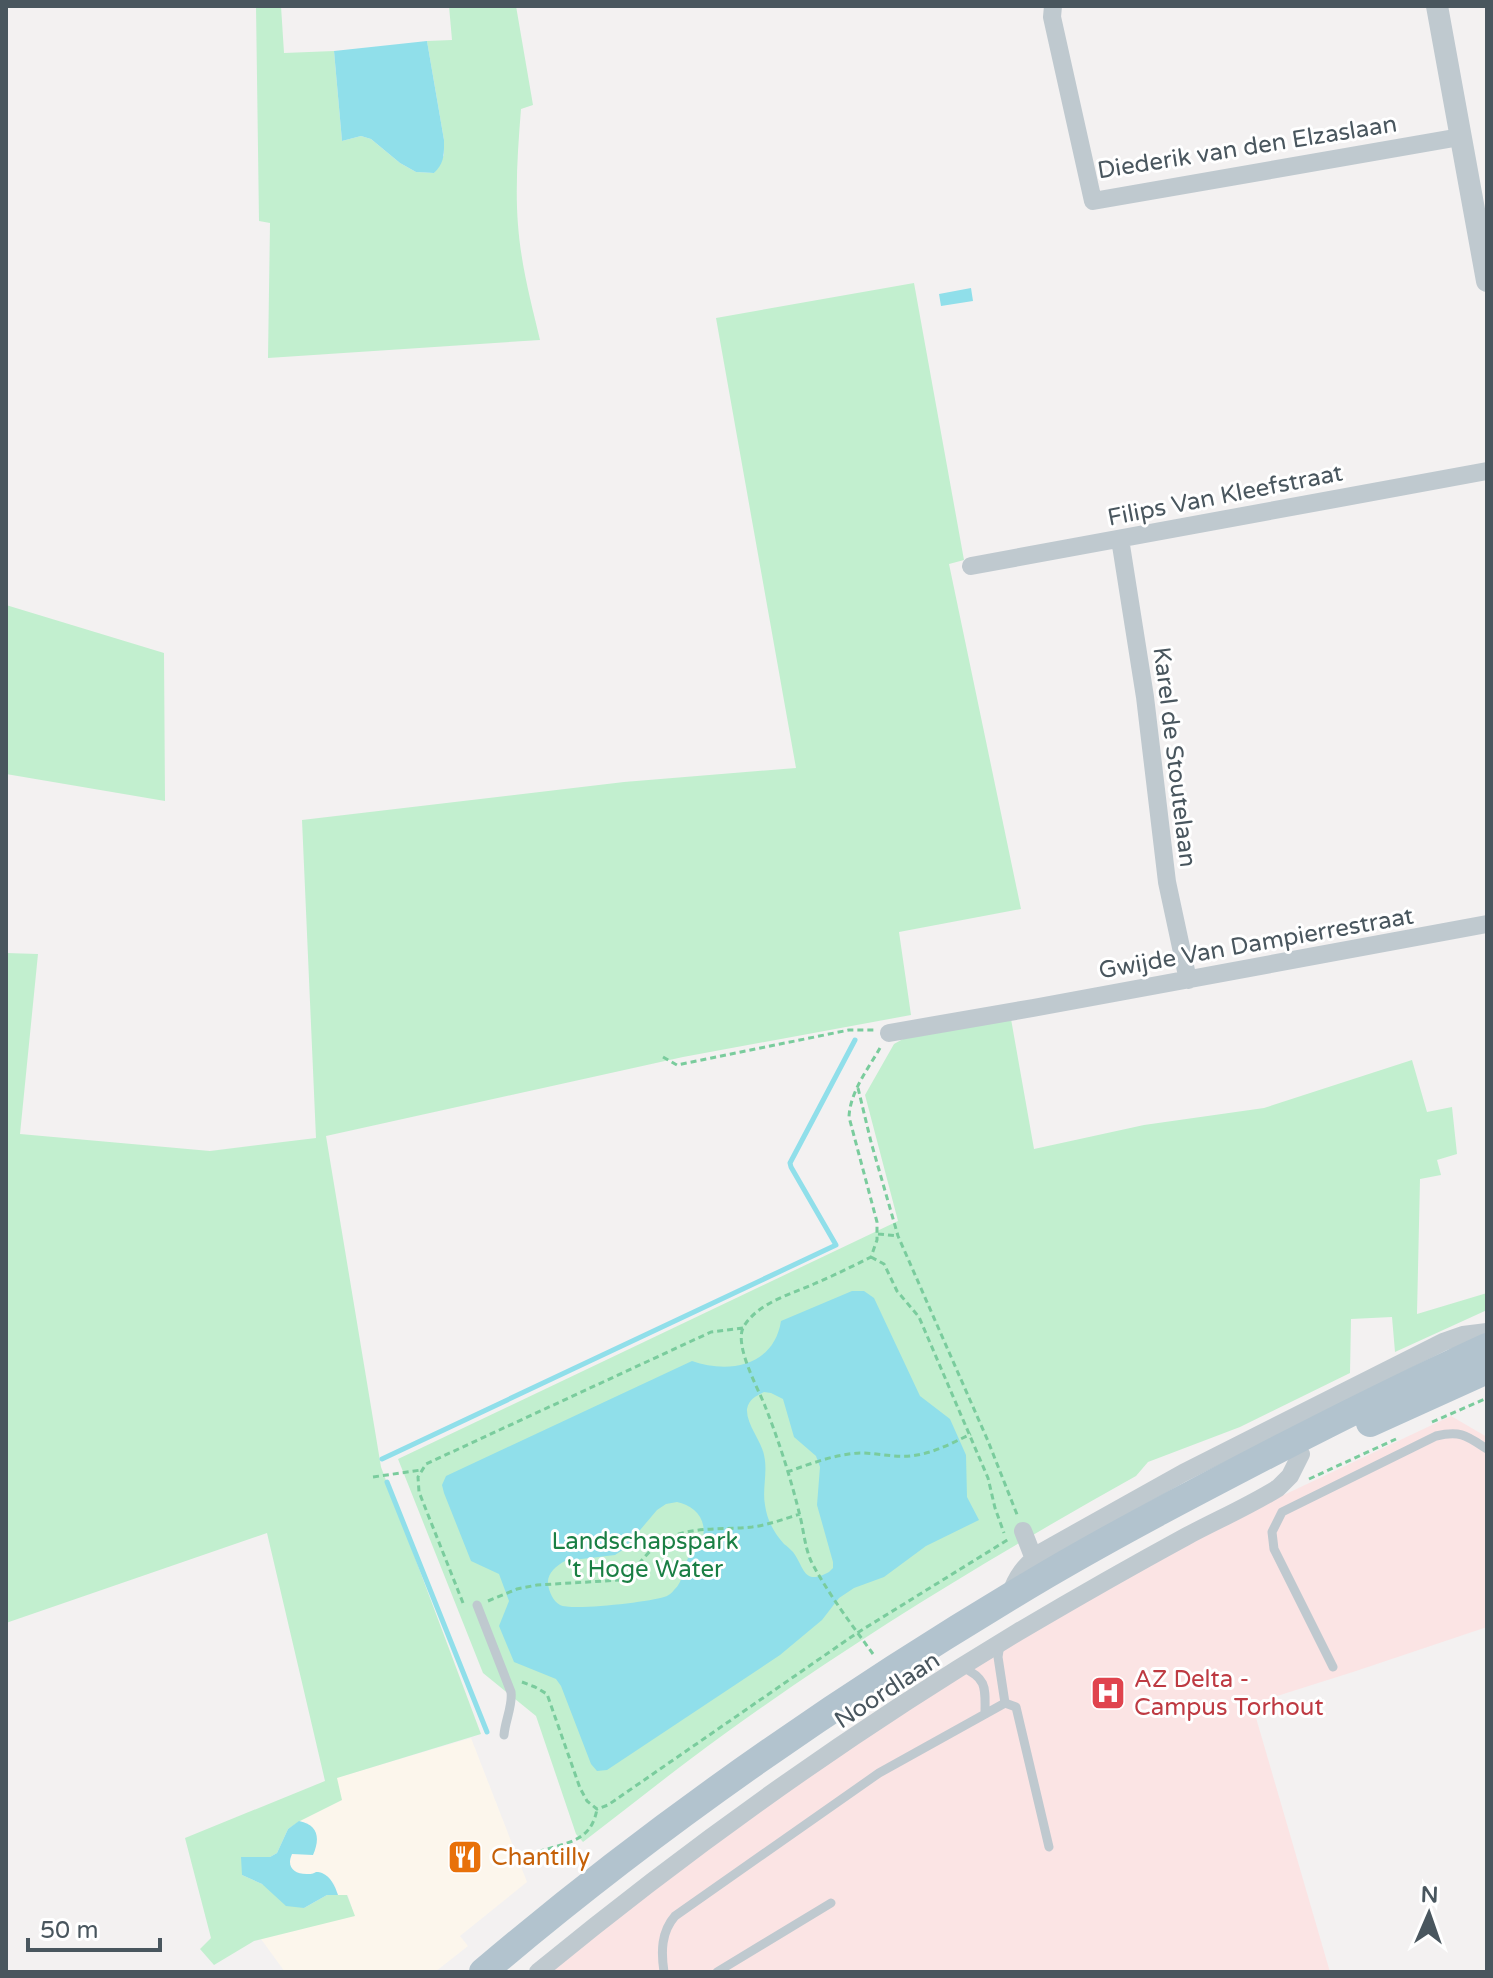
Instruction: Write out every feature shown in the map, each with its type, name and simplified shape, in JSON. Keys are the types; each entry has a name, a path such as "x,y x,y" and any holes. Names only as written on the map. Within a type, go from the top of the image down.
{"main road":[{"name":"Noordlaan","path":"483,1972 562,1905 698,1802 836,1707 1010,1597 1097,1545 1192,1494 1487,1347"},
{"name":"Noordlaan","path":"503,1972 700,1818 839,1720 979,1631 1201,1504 1301,1454 1487,1370"}],"street":[{"name":"Diederik van den Elzaslaan","path":"1053,6 1052,17 1093,201 1460,137"},
{"path":"1437,6 1487,281"},
{"name":"Filips Van Kleefstraat","path":"971,566 1487,471"},
{"name":"Karel de Stoutelaan","path":"1120,539 1145,697 1167,882 1188,980"},
{"name":"Gwijde Van Dampierrestraat","path":"889,1033 1487,924"},
{"path":"1010,1597 1016,1579 1028,1564 1075,1533 1183,1473 1453,1338 1487,1332"},
{"name":"Noordlaan","path":"538,1972 758,1803 877,1721 1144,1559 1278,1488 1290,1476 1301,1454"},
{"path":"1015,1535 1028,1564"}],"lane":[{"path":"1333,1667 1274,1549 1272,1532 1282,1512 1436,1436 1461,1433 1487,1449"},
{"path":"477,1605 512,1699 504,1735"},
{"path":"1000,1644 998,1657 1005,1703"},
{"path":"962,1667 978,1675 985,1689 985,1714"},
{"path":"664,1972 664,1937 667,1925 675,1916 879,1773 1005,1703 1016,1707 1049,1847"},
{"path":"717,1972 831,1903"}],"path":[{"path":"663,1057 677,1065 849,1030 889,1033 858,1088 849,1117 876,1217 878,1234 871,1257 767,1304 743,1328 740,1338 746,1362 774,1428 800,1514 808,1553 873,1654"},
{"path":"858,1088 898,1236 988,1441 1015,1535 1028,1564"},
{"path":"878,1234 898,1236"},
{"path":"871,1257 884,1264 897,1291 919,1317 971,1434 988,1478 995,1508 1015,1535"},
{"path":"466,1610 419,1492 417,1483 426,1464 711,1332 743,1328"},
{"path":"1432,1422 1487,1398"},
{"path":"787,1472 837,1456 862,1453 910,1456 926,1453 971,1434"},
{"path":"1278,1488 1296,1485 1397,1439"},
{"path":"373,1477 422,1469"},
{"path":"499,1596 517,1589 551,1584 621,1580 651,1549 678,1534 752,1527 800,1514"},
{"path":"597,1809 608,1805 857,1633 1015,1535"},
{"path":"505,1679 535,1687 547,1694 580,1788 587,1801 597,1809"},
{"path":"538,1852 578,1839 589,1831 597,1809"}],"shaded area":[{"name":"AZ Delta - Campus Torhout","path":"1451,1416 1487,1437 1487,1627 1252,1704 1330,1972 546,1972 685,1863 875,1729 1004,1647 1233,1519"},
{"path":"471,1738 527,1882 460,1936 468,1946 435,1972 285,1972 261,1939 354,1915 348,1895 338,1895 334,1883 323,1874 308,1875 291,1869 289,1861 308,1823 299,1821 341,1800 336,1778"}],"green space":[{"path":"256,6 281,6 284,53 334,51 342,141 361,136 371,139 416,172 434,173 444,155 444,140 427,41 452,40 449,6 516,6 533,105 521,109 518,225 540,340 268,358 270,223 259,221"},
{"path":"914,283 964,560 949,564 1021,909 899,932 911,1015 683,1057 326,1136 381,1467 481,1734 337,1778 342,1800 288,1829 277,1853 270,1857 242,1858 242,1875 304,1908 327,1895 347,1895 355,1916 254,1941 214,1965 200,1949 211,1938 185,1838 325,1781 267,1533 6,1623 6,953 38,954 20,1134 210,1151 316,1138 302,820 624,782 796,768 716,318"},
{"path":"6,605 164,653 165,801 6,774"},
{"name":"Landschapspark 't Hoge Water","path":"1011,1019 1034,1149 1144,1125 1264,1108 1412,1060 1427,1112 1452,1107 1457,1154 1437,1160 1441,1175 1420,1179 1417,1314 1487,1293 1487,1310 1395,1352 1392,1317 1351,1319 1350,1373 1240,1427 1148,1462 1136,1476 978,1567 823,1665 705,1748 583,1842 576,1834 536,1716 483,1673 398,1459 898,1221 865,1095 894,1044 903,1039"}],"water":[{"path":"427,41 444,140 442,162 434,173 416,172 371,139 361,136 342,141 334,51"},
{"path":"971,288 973,301 941,306 939,294"},
{"path":"852,1291 864,1291 874,1298 920,1396 950,1419 966,1455 967,1497 979,1520 926,1546 884,1577 854,1588 839,1598 822,1620 780,1655 607,1770 597,1771 591,1764 556,1679 514,1662 499,1626 509,1601 499,1574 471,1561 442,1485 446,1476 692,1361 721,1367 748,1363 769,1348 777,1336 781,1321","holes":["764,1392 783,1399 794,1437 816,1456 820,1467 817,1505 833,1562 833,1568 820,1576 806,1573 793,1552 777,1535 767,1516 764,1455 747,1409 751,1400","677,1502 698,1514 704,1530 702,1540 689,1556 680,1582 671,1593 643,1601 594,1606 567,1607 555,1601 548,1584 555,1568 565,1561 615,1555 624,1549 657,1510"]},
{"path":"299,1821 314,1829 317,1844 313,1855 292,1854 291,1866 299,1873 318,1872 325,1875 338,1895 327,1895 304,1908 286,1906 262,1884 242,1875 241,1857 270,1857 277,1853 288,1829"}],"waterway":[{"path":"382,1459 836,1245 790,1163 855,1040"},
{"path":"387,1482 487,1732"}],"place":[{"name":"AZ Delta - Campus Torhout","path":"1108,1693"},
{"name":"Chantilly","path":"465,1857"}]}
